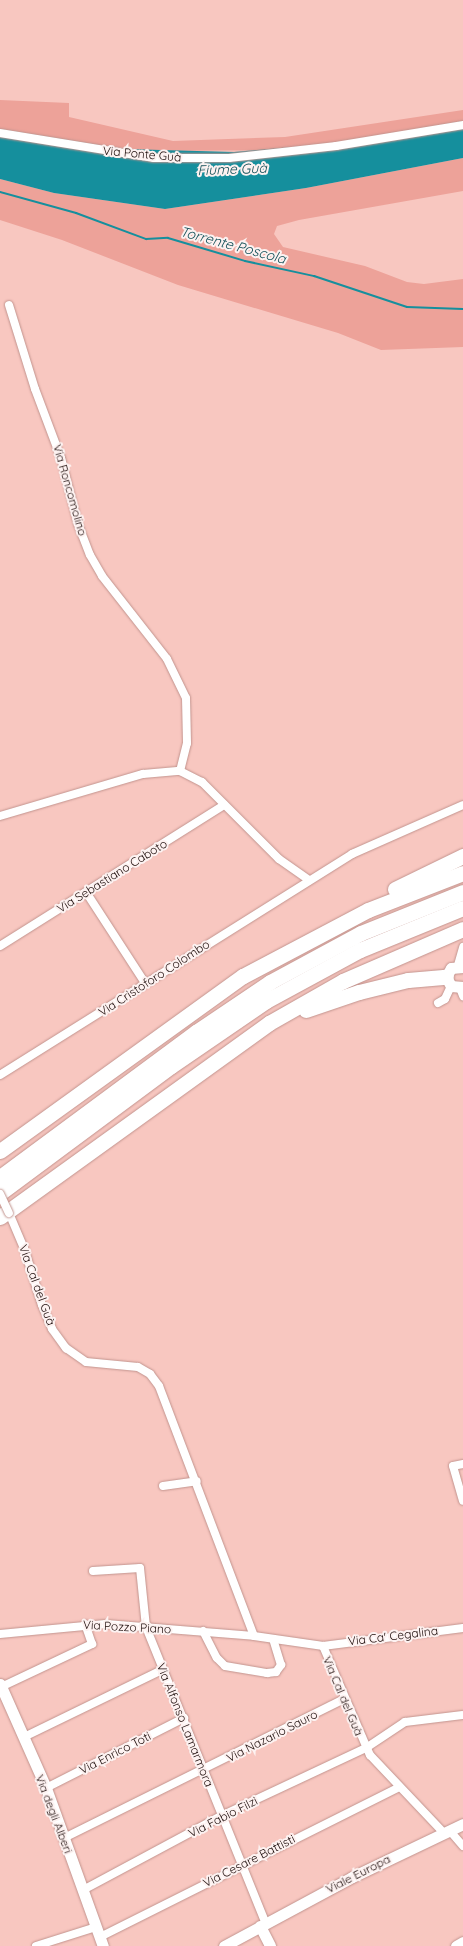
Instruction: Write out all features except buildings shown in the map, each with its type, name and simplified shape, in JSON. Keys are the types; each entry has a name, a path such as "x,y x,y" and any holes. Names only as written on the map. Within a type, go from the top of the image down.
{"highway":[{"path":"0,1151 243,976 309,932 463,856"},
{"path":"243,976 368,910 463,874"},
{"path":"0,1177 196,1032 270,982 361,933 463,892"},
{"path":"0,1194 171,1066 266,1001 360,950 463,908"},
{"path":"5,1215 194,1074 269,1023 380,963 463,930"},
{"path":"194,1074 298,1013 359,992 417,979 457,987"}],"street":[{"name":"Via Ponte Guà","path":"0,132 136,156 229,158 328,147 463,125"},
{"name":"Via Roncomolino","path":"9,306 35,389 61,458 78,524 90,555 102,576 157,644 186,698 187,743 180,770"},
{"path":"0,816 143,774 180,770 202,782 279,859 309,880"},
{"name":"Via Sebastiano Caboto","path":"0,946 224,805"},
{"name":"Via Cristoforo Colombo","path":"0,1075 309,880 400,830 463,805"},
{"path":"86,892 145,983"},
{"path":"438,1002 445,999 457,987 448,970 460,966 463,947"},
{"name":"Via Cal del Guà","path":"0,1194 5,1215 24,1248 42,1305 60,1340 72,1355 86,1362 132,1366 155,1379 197,1481 254,1636 323,1646 366,1748 400,1787 463,1846"},
{"path":"463,1464 453,1466 463,1500"},
{"path":"163,1486 197,1481"},
{"name":"Via Alfonso Lamarmora","path":"93,1571 140,1568 146,1627 162,1670 184,1718 202,1771 243,1863 262,1923"},
{"path":"1,1685 92,1644 85,1624"},
{"name":"Via Pozzo Piano","path":"0,1634 85,1624 254,1636"},
{"name":"Via Ca' Cegalina","path":"323,1646 463,1628"},
{"path":"203,1632 217,1658 225,1666 267,1673 276,1672 281,1665 273,1639"},
{"path":"24,1737 162,1670"},
{"name":"Via degli Alberi","path":"1,1685 46,1788 100,1937"},
{"name":"Via Nazario Sauro","path":"64,1838 344,1699"},
{"name":"Via Fabio Filzi","path":"82,1890 223,1815 366,1748 405,1722 463,1715"},
{"name":"Via Enrico Toti","path":"46,1788 184,1718"},
{"name":"Via Cesare Battisti","path":"36,1946 100,1937 243,1863 400,1787"},
{"name":"Viale Europa","path":"224,1946 262,1923 463,1823"},
{"path":"262,1923 270,1946"},
{"path":"456,1946 463,1942"}],"shaded area":[{"path":"0,100 69,103 69,117 173,141 285,137 463,110 463,121 339,143 274,150 154,151 87,144 0,129"},
{"path":"463,158 463,191 299,220 277,226 274,234 283,247 365,266 407,282 424,284 463,279 463,347 381,350 338,333 178,285 62,240 0,220 0,179 54,193 165,209 306,188"}],"water":[{"name":"Fiume Guà","path":"463,121 463,158 306,188 165,209 54,193 0,179 0,129 124,149 234,152 339,143"}],"waterway":[{"name":"Torrente Poscola","path":"0,192 76,213 146,239 168,238 245,261 314,276 407,307 463,309"}]}
